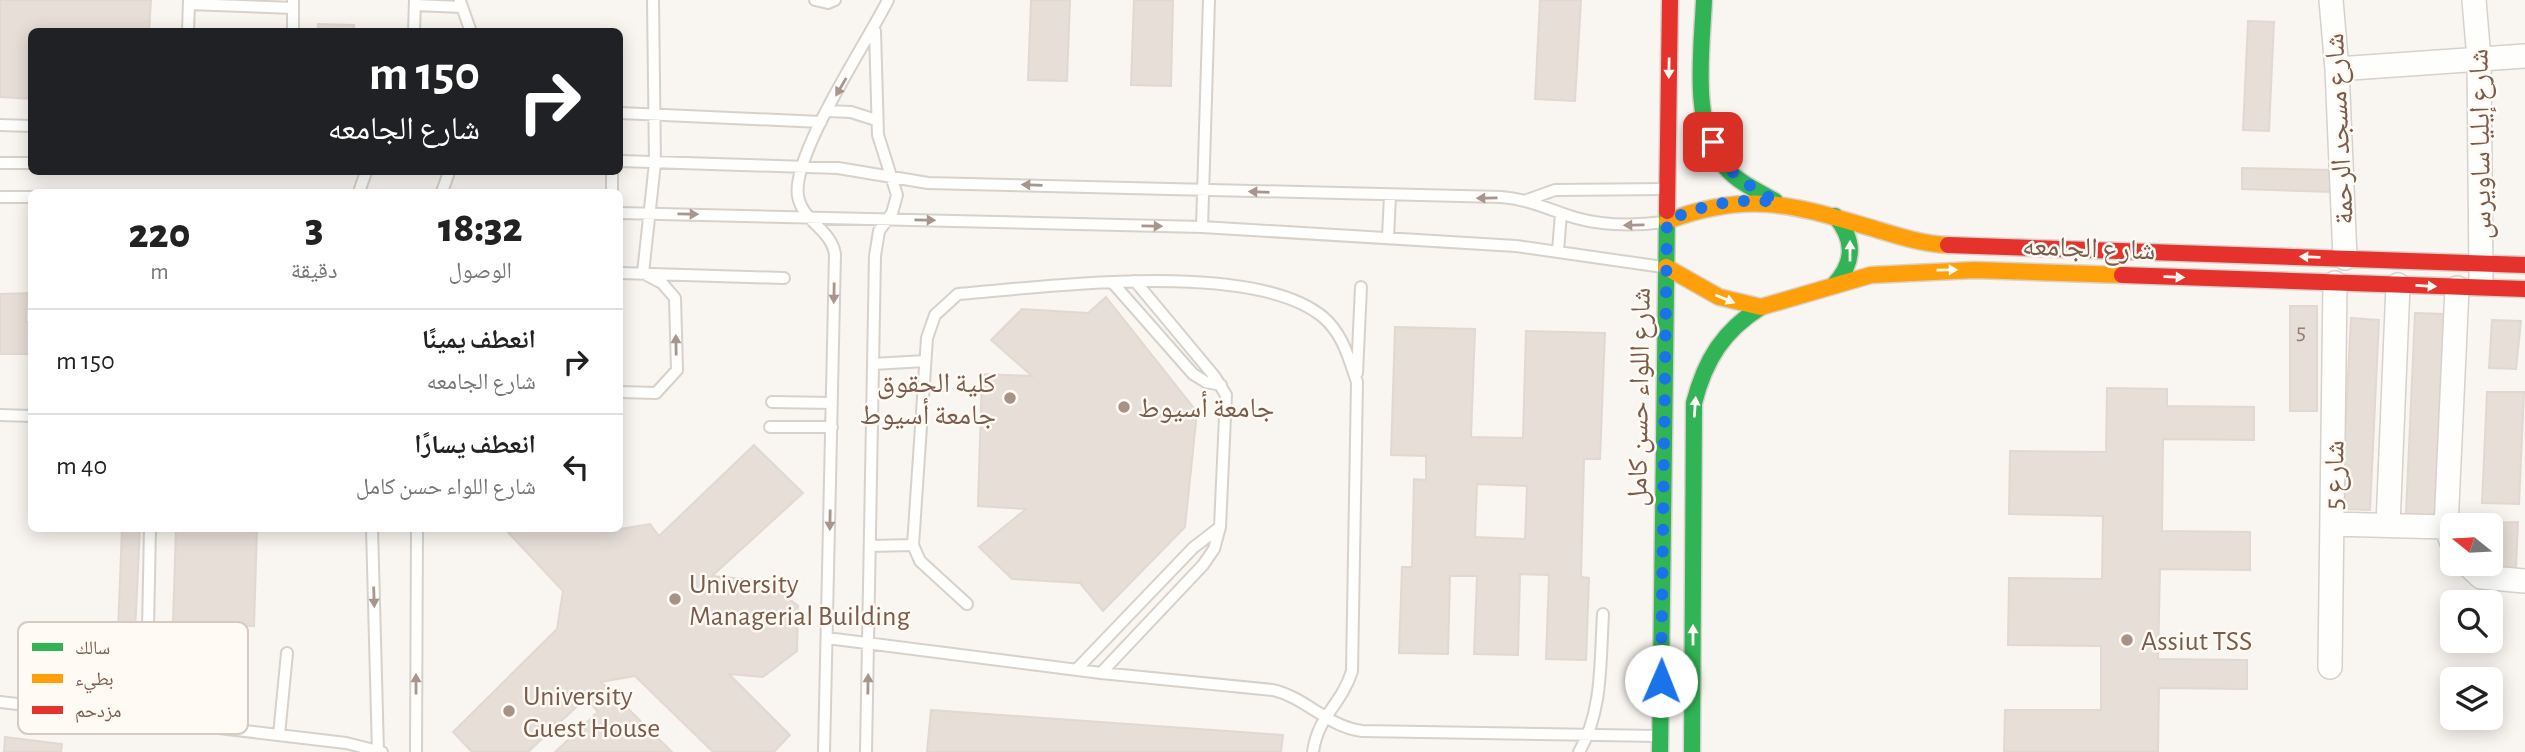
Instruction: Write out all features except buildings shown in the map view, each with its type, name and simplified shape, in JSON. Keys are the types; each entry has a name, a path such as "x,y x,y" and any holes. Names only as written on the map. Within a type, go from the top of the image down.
{"main road":[{"name":"شارع اللواء حسن كامل","path":"1660,744 1670,0"},
{"path":"1704,0 1703,88 1713,142 1723,165 1737,178 1777,202"},
{"name":"شارع الجامعه","path":"1667,221 1687,211 1731,201 1777,202 1835,216 1906,256 1975,270 2525,289"},
{"path":"1834,285 1846,274 1852,259 1852,243 1846,228 1835,216"},
{"name":"شارع الجامعه","path":"1761,307 1871,275 1906,256 1939,245 2525,265"},
{"path":"1666,267 1688,277 1719,297 1761,307"},
{"name":"شارع اللواء حسن كامل","path":"1692,752 1694,403 1701,370 1716,345 1740,319 1761,307"}],"street":[{"name":"شارع مسجد الرحمة","path":"2331,0 2337,69 2345,258"},
{"name":"شارع إيليا ساويرس","path":"2474,0 2479,59 2482,287"},
{"path":"2337,69 2525,56"},
{"name":"شارع 5","path":"2330,667 2335,283"},
{"path":"2388,525 2398,285"},
{"path":"2450,513 2457,288"},
{"path":"2332,524 2388,525 2440,534"},
{"path":"2480,576 2525,581"}],"lane":[{"path":"643,273 655,163 653,0"},
{"path":"815,0 828,3 835,0"},
{"path":"824,752 835,254 831,241 808,216 798,194 801,169 821,122 888,0"},
{"path":"1202,227 1209,0"},
{"path":"188,28 189,2 293,4 293,28"},
{"path":"414,28 415,3 461,3 470,28"},
{"path":"866,752 875,256 879,231 897,195 876,120 874,28"},
{"path":"827,111 851,112 876,120"},
{"path":"623,113 821,122"},
{"path":"0,125 28,126"},
{"path":"623,161 857,170 928,183 1527,200 1561,213 1622,225 1667,221"},
{"path":"0,163 28,163"},
{"path":"1527,200 1555,190 1667,189"},
{"path":"1388,237 1390,196"},
{"path":"0,197 28,197"},
{"path":"623,213 1202,227 1388,237 1558,251 1666,267"},
{"path":"1558,251 1561,213"},
{"path":"623,273 784,278"},
{"path":"623,392 656,393 677,370 676,298 662,283 643,273"},
{"path":"1101,673 1203,565 1214,549 1220,527 1227,406 1221,385 1135,281"},
{"path":"967,604 920,561 913,545 925,361 930,326 942,306 958,294 1135,281 1254,287 1279,292 1303,303 1325,319 1340,338 1357,382"},
{"path":"1112,282 1193,374 1206,382 1221,385"},
{"path":"1313,752 1322,718 1342,697 1352,671 1361,287"},
{"path":"873,364 925,361"},
{"path":"772,402 832,403"},
{"path":"0,415 28,416"},
{"path":"770,427 832,427"},
{"path":"1076,670 1193,548 1220,527"},
{"path":"148,622 150,532"},
{"path":"248,731 351,744 379,752 372,532"},
{"path":"416,752 417,532"},
{"path":"870,546 913,545"},
{"path":"1579,752 1588,735 1597,701 1603,614"},
{"path":"827,638 1101,673 1273,690 1304,702 1322,718 1362,731 1588,735 1660,744"},
{"path":"279,735 287,653"},
{"path":"0,702 18,704"}],"traffic: fast":[{"path":"1704,0 1701,87 1707,132 1715,152 1726,168 1737,178 1775,201"},
{"path":"1660,752 1667,211"},
{"path":"1834,285 1846,268 1850,251 1846,234 1835,216"},
{"path":"1692,752 1694,403 1704,373 1717,348 1736,326 1761,307"}],"traffic: slow":[{"path":"1667,221 1723,206 1772,204 1820,213 1911,239 1948,245"},
{"path":"1666,267 1719,297 1761,307 1871,275 1975,270 2122,275"}],"traffic: jam":[{"path":"1667,211 1670,0"},
{"path":"1948,245 2525,265"},
{"path":"2122,275 2525,289"}],"place":[{"name":"كلية الحقوق جامعة أسيوط","path":"1010,398"},
{"name":"جامعة أسيوط","path":"1124,407"},
{"name":"University Managerial Building","path":"675,599"},
{"name":"Assiut TSS","path":"2127,640"},
{"name":"University Guest House","path":"509,711"}],"route":[{"path":"1661,681 1667,221 1687,211 1731,201 1777,202 1737,178 1723,165 1713,142"}]}
